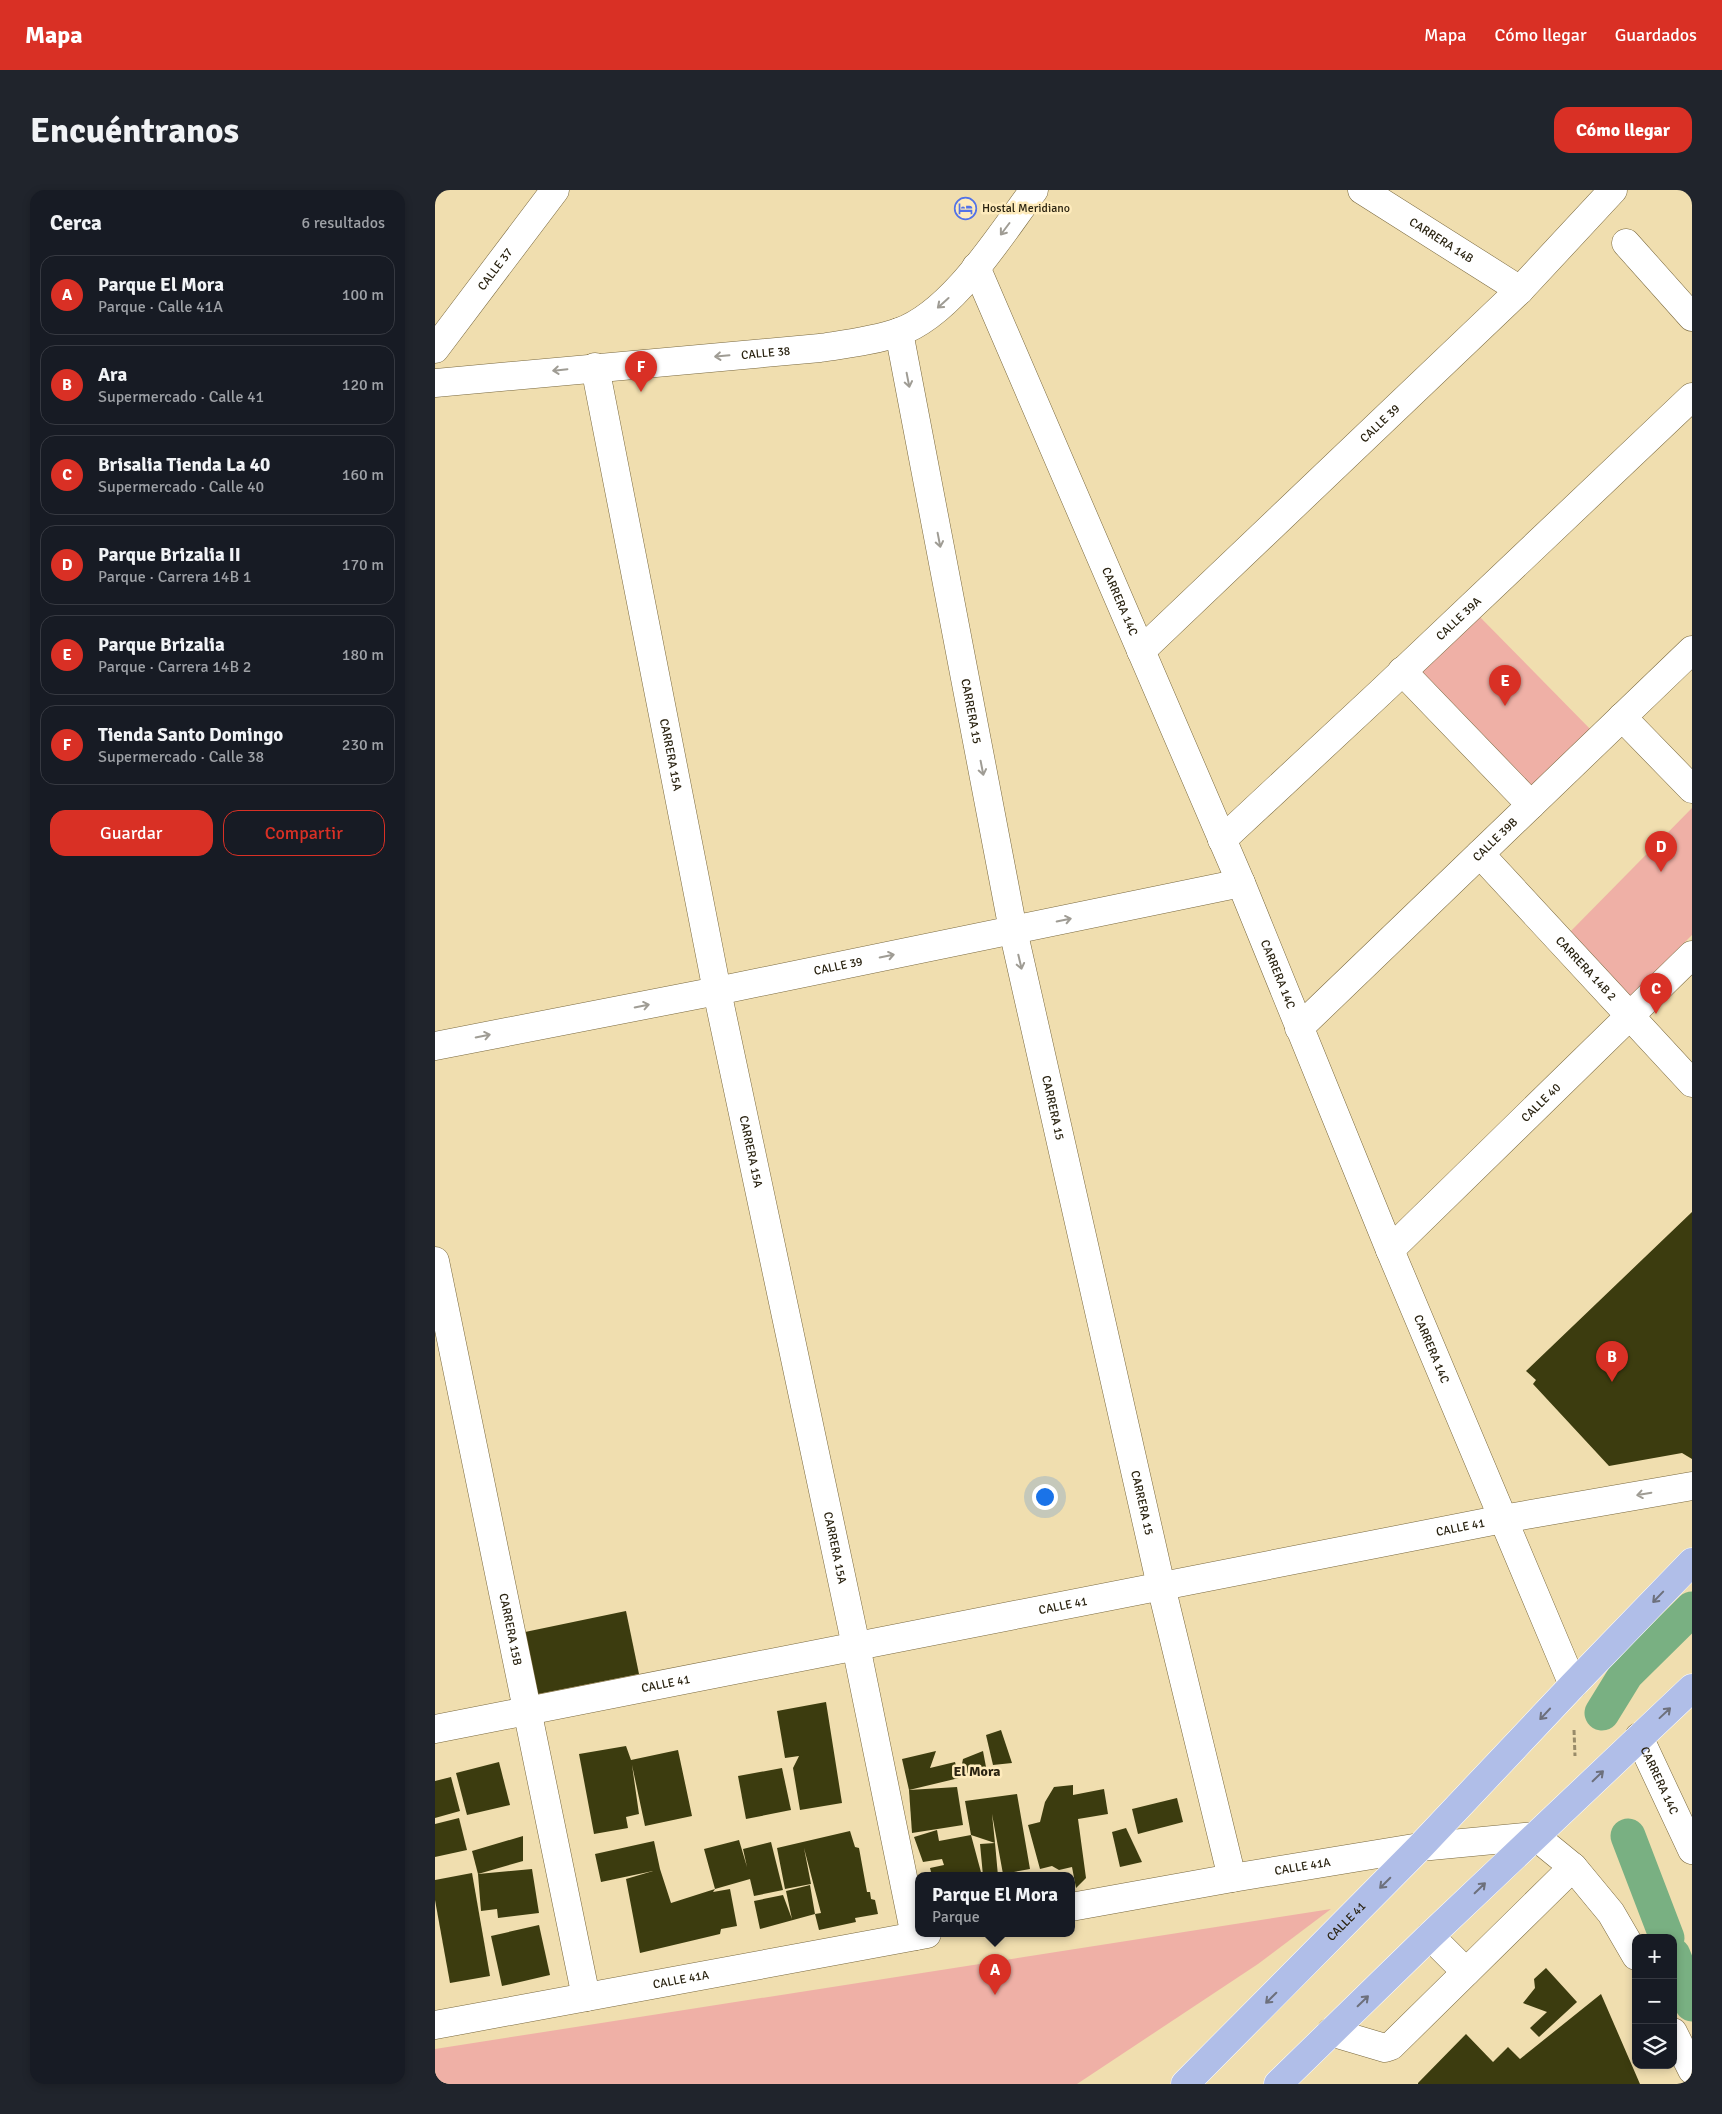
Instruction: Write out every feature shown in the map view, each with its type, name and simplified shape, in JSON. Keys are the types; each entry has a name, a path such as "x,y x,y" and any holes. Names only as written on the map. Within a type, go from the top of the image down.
{"main road":[{"name":"CALLE 41","path":"1185,2084 1420,1847 1692,1562"},
{"path":"1278,2084 1430,1936 1692,1688"}],"street":[{"name":"CALLE 37","path":"435,349 555,190"},
{"name":"CALLE 38","path":"435,382 820,348 865,341 899,332 922,320 946,300 976,267 1034,190"},
{"name":"CARRERA 14B","path":"1363,190 1520,290"},
{"name":"CALLE 39","path":"1141,650 1520,290 1613,190"},
{"path":"1625,243 1692,317"},
{"name":"CARRERA 14C","path":"976,267 1241,883 1390,1250 1573,1685"},
{"name":"CARRERA 15","path":"899,332 1013,930 1161,1586 1232,1878"},
{"name":"CARRERA 15A","path":"595,367 717,991 915,1908"},
{"name":"CALLE 39A","path":"1222,840 1692,397"},
{"name":"CALLE 39B","path":"1299,1028 1692,650"},
{"path":"1402,671 1531,805"},
{"path":"1623,717 1692,789"},
{"name":"CARRERA 14B 2","path":"1480,854 1692,1083"},
{"name":"CALLE 39","path":"435,1046 717,991 1241,883"},
{"name":"CALLE 40","path":"1390,1250 1692,956"},
{"name":"CARRERA 15B","path":"435,1262 586,1997"},
{"name":"CALLE 41","path":"435,1729 1503,1519 1692,1486"},
{"name":"CARRERA 14C","path":"1639,1737 1692,1850"},
{"path":"1535,1836 1573,1867 1611,1913 1632,1949"},
{"name":"CALLE 41A","path":"1075,1906 1420,1847 1535,1836"},
{"path":"1331,2032 1385,2048 1391,2046 1573,1867"},
{"name":"CALLE 41A","path":"435,2025 915,1936"},
{"path":"1430,1936 1466,1972"},
{"path":"1677,2040 1692,2070"}],"path":[{"path":"1573,1685 1576,1797"}],"shaded area":[{"path":"1477,614 1596,735 1531,795 1413,678"},
{"path":"1692,808 1692,935 1627,1000 1566,936"},
{"path":"1331,1909 1258,1964 1077,2084 435,2084 435,2049"}],"building":[{"path":"1692,1212 1692,1459 1682,1453 1609,1466 1533,1384 1536,1380 1526,1371"},
{"path":"626,1611 639,1674 538,1694 525,1632"},
{"path":"826,1702 842,1803 800,1810 793,1768 799,1756 785,1758 777,1711"},
{"path":"1001,1730 1012,1763 993,1765 986,1735"},
{"path":"626,1746 631,1760 678,1750 692,1816 645,1826 632,1765 639,1814 626,1817 628,1828 594,1834 579,1754"},
{"path":"936,1751 930,1768 955,1762 959,1778 909,1790 902,1759"},
{"path":"983,1751 986,1767 959,1778 963,1759"},
{"path":"499,1762 510,1805 467,1815 456,1773"},
{"path":"782,1768 791,1810 746,1819 738,1776"},
{"path":"451,1777 460,1811 435,1818 435,1781"},
{"path":"1073,1785 1073,1795 1104,1789 1108,1814 1078,1819 1086,1878 1076,1888 1075,1872 1073,1872 1072,1867 1059,1870 1052,1866 1040,1869 1028,1825 1040,1822 1045,1802 1054,1787"},
{"path":"957,1787 963,1825 912,1833 909,1790"},
{"path":"1017,1794 1030,1869 1003,1872 992,1814 995,1843 971,1835 965,1801"},
{"path":"1177,1798 1183,1822 1138,1834 1132,1809"},
{"path":"459,1818 467,1850 435,1857 435,1824"},
{"path":"1126,1828 1142,1862 1120,1867 1112,1832"},
{"path":"937,1830 939,1841 971,1835 981,1872 931,1872 930,1868 944,1865 942,1859 923,1862 914,1837"},
{"path":"850,1831 855,1847 859,1848 867,1892 870,1892 871,1899 875,1900 878,1914 855,1918 856,1922 819,1930 815,1914 821,1913 804,1848 811,1884 785,1889 777,1848"},
{"path":"523,1836 523,1861 478,1874 472,1851"},
{"path":"739,1840 747,1867 743,1849 771,1842 783,1890 754,1896 750,1879 715,1889 704,1849"},
{"path":"654,1841 660,1869 671,1903 715,1889 713,1892 730,1889 737,1926 721,1929 720,1934 640,1953 626,1879 653,1871 601,1882 595,1854"},
{"path":"995,1843 998,1872 983,1872 980,1844"},
{"path":"532,1869 539,1913 498,1918 497,1909 481,1911 478,1874"},
{"path":"472,1873 490,1976 450,1983 435,1900 435,1880"},
{"path":"810,1885 815,1914 760,1929 754,1901 783,1895 792,1919 786,1891"},
{"path":"539,1925 550,1975 502,1986 491,1936"},
{"path":"1546,1968 1577,2002 1539,2037 1530,2028 1547,2012 1523,2003 1535,1988 1534,1979"},
{"path":"1601,1994 1640,2084 1418,2084 1466,2034 1493,2062 1508,2047 1520,2059"}],"waterway":[{"path":"1602,1713 1626,1674 1692,1609"},
{"path":"1628,1836 1665,1934"},
{"path":"1677,1965 1692,2004"}],"place":[{"name":"Hostal Meridiano","path":"966,208"},
{"name":"Tienda Santo Domingo","path":"641,392"},
{"name":"Parque Brizalia","path":"1505,706"},
{"name":"Parque Brizalia II","path":"1661,872"},
{"name":"Brisalia Tienda La 40","path":"1656,1014"},
{"name":"Ara","path":"1612,1382"},
{"name":"Parque El Mora","path":"995,1995"}],"district":[{"name":"El Mora","path":"977,1771"}]}
